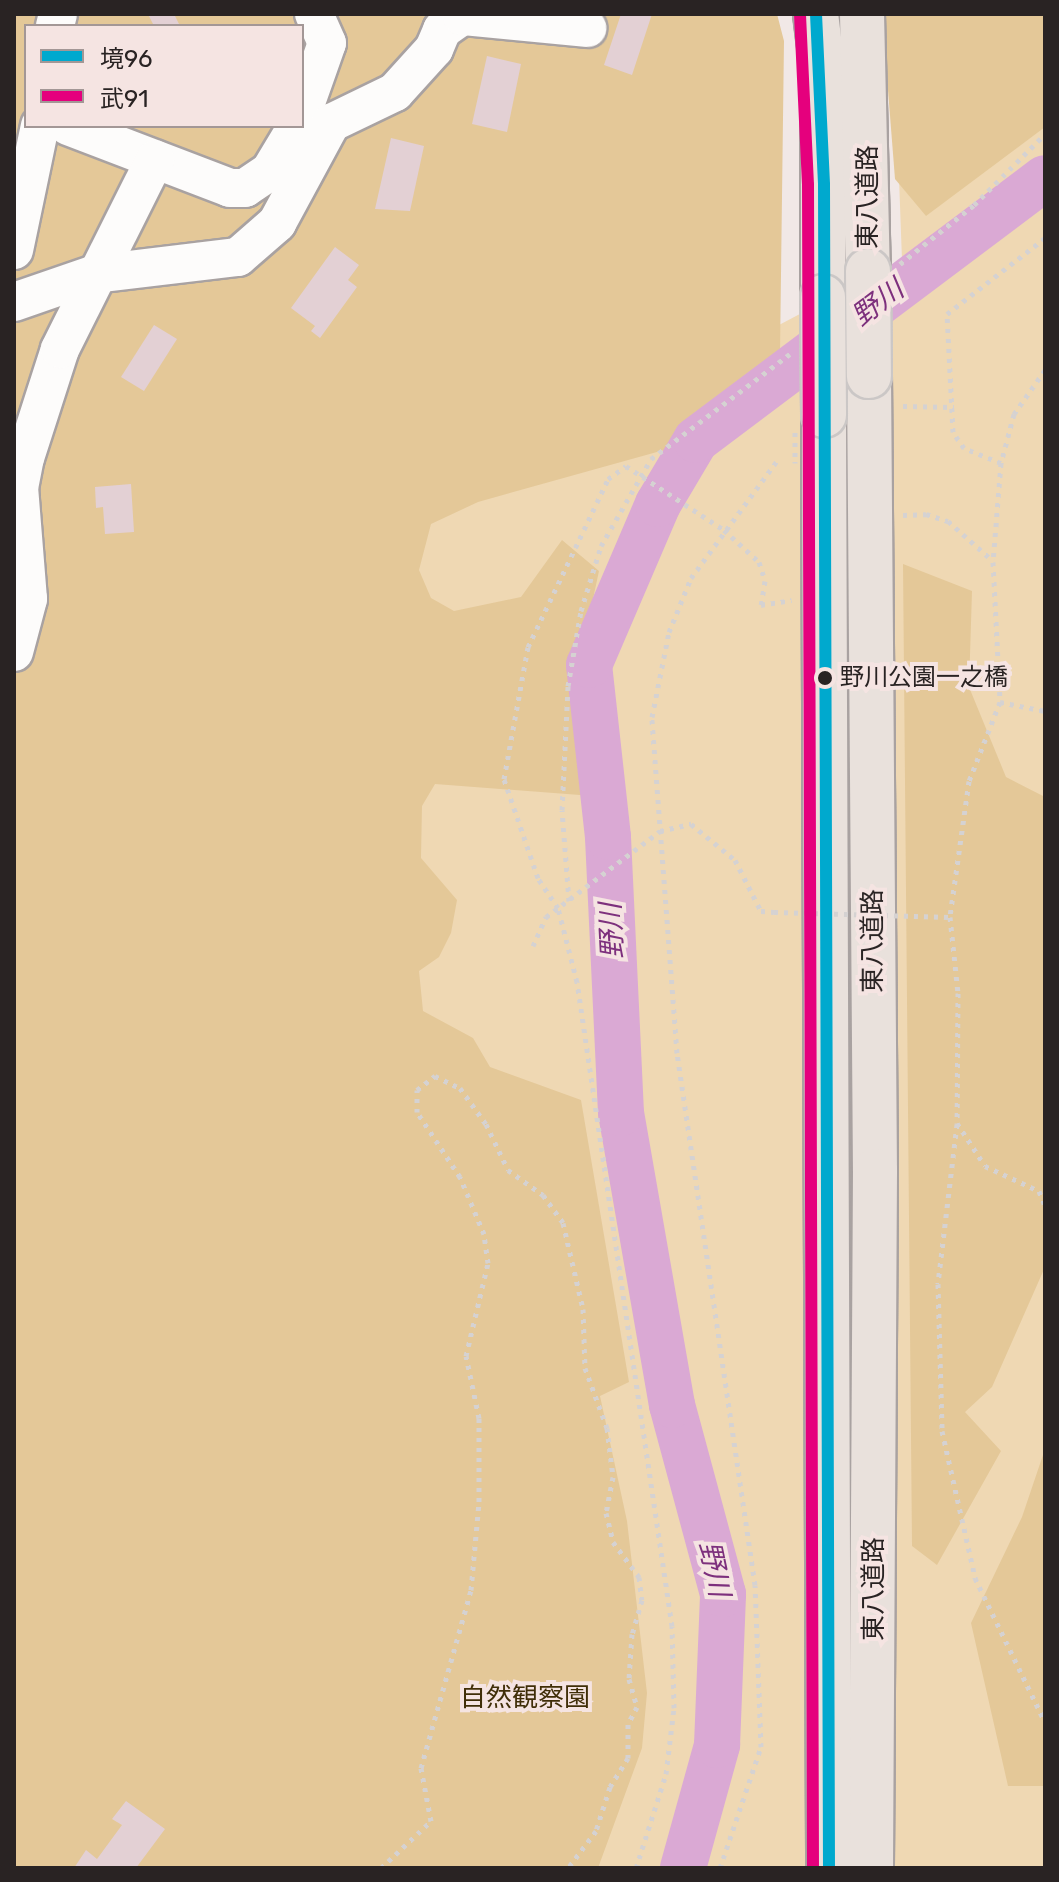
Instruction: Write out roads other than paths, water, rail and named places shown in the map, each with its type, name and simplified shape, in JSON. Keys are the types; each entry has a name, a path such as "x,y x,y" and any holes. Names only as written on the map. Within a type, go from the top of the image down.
{"main road":[{"name":"東八道路","path":"816,14 823,71 829,1868"},
{"name":"東八道路","path":"862,14 880,271 883,391 871,518 871,1868"}],"lane":[{"path":"304,108 327,43 314,14"},
{"path":"14,302 95,274 216,263 255,246 277,223 331,123 395,92 434,49 442,30 462,16 587,28"},
{"path":"14,250 40,128"},
{"path":"73,128 209,183 245,188 270,171 296,128"},
{"path":"14,652 28,599 19,488 25,458 51,372 95,274 155,159"}],"waterway":[{"name":"野川","path":"683,1868 717,1745 723,1594 672,1405 621,1113 608,837 589,665 658,504 696,440 1045,178"}],"place":[{"name":"野川公園一之橋","path":"825,678"}],"park label":[{"name":"自然観察園","path":"525,1698"}]}
